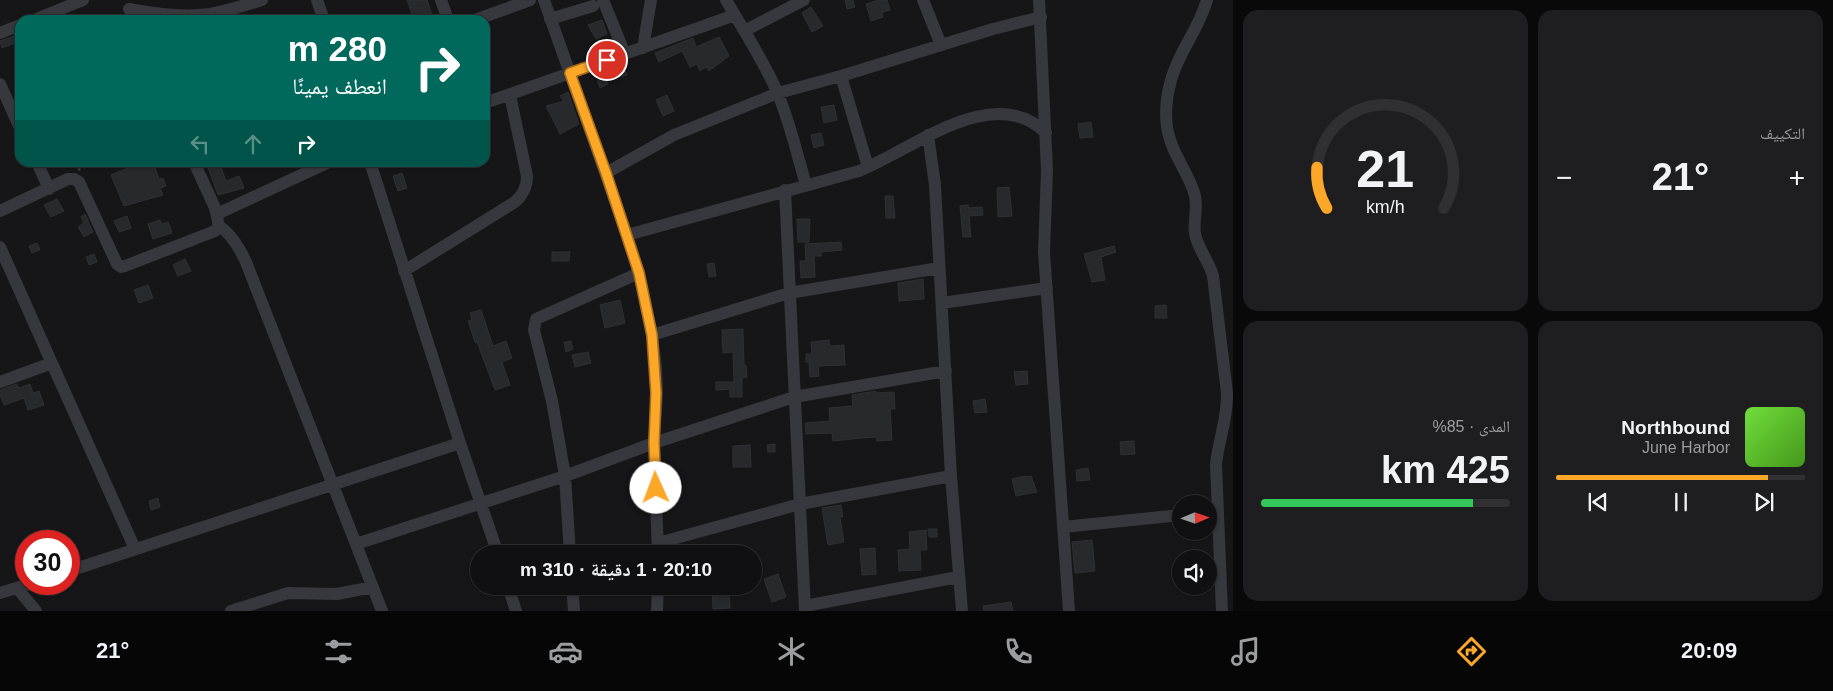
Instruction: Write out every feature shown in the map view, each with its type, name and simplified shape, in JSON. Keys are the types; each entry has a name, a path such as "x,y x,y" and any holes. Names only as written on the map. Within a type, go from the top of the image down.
{"street":[{"path":"61,15 83,0"},
{"path":"129,10 164,14 211,14 248,2 262,0"},
{"path":"317,0 322,15"},
{"path":"442,0 446,15"},
{"path":"490,15 530,0"},
{"path":"544,0 627,235 639,273 652,335 656,393 654,443 658,545"},
{"path":"643,48 651,0"},
{"path":"726,0 778,93 806,185"},
{"path":"744,31 804,0"},
{"path":"923,0 941,45"},
{"path":"1039,0 1047,170 1044,252 1069,611"},
{"path":"1207,0 1200,21 1174,70 1168,95 1167,123 1169,137 1195,196 1195,234 1201,251 1211,269 1214,282 1227,403 1217,454 1214,495"},
{"path":"550,19 598,3 625,54"},
{"path":"490,101 735,15"},
{"path":"606,173 674,136 778,93 993,29 1040,17"},
{"path":"0,34 15,27"},
{"path":"840,76 868,167"},
{"path":"0,84 15,117"},
{"path":"404,271 515,202 522,194 526,186 527,176 510,95"},
{"path":"627,235 785,190 840,177 868,167 928,135 970,119 1010,113 1026,118 1046,133"},
{"path":"928,135 935,184 951,476 962,611"},
{"path":"39,167 49,189"},
{"path":"196,167 218,220 236,243 246,262 382,611"},
{"path":"0,211 68,179 79,182 117,264 121,267 215,231 218,220 319,167"},
{"path":"372,167 460,443 495,545"},
{"path":"785,190 804,610 958,577"},
{"path":"0,247 135,549"},
{"path":"652,335 789,293 939,268"},
{"path":"569,545 565,476 552,401 534,330 534,322 536,319 639,273"},
{"path":"942,303 1047,288"},
{"path":"0,382 52,364"},
{"path":"356,544 565,476 654,443 794,397 946,371"},
{"path":"80,567 460,443"},
{"path":"668,545 800,504 951,476"},
{"path":"1062,527 1172,516"},
{"path":"1216,540 1222,611"},
{"path":"231,611 254,607 288,593 336,594 372,587"},
{"path":"0,593 15,588"},
{"path":"28,595 36,611"},
{"path":"511,595 516,611"},
{"path":"573,595 574,611"},
{"path":"657,611 658,595"}],"building":[{"path":"407,0 427,0 432,15 412,15"},
{"path":"845,0 853,0 855,7 847,9"},
{"path":"887,0 890,10 882,12 883,17 871,21 866,4"},
{"path":"811,7 823,26 812,32 802,13"},
{"path":"602,20 607,34 596,39 588,25"},
{"path":"15,36 15,43 2,48 0,41"},
{"path":"719,37 729,56 709,71 706,67 700,71 697,64 690,67 682,51 659,62 655,53 693,38 696,47"},
{"path":"622,63 627,75 617,78 617,65"},
{"path":"605,77 608,84 600,88 597,81"},
{"path":"568,92 579,124 560,134 546,106 564,101 560,96"},
{"path":"667,95 674,111 663,116 656,100"},
{"path":"834,105 837,120 824,123 821,107"},
{"path":"1091,122 1093,137 1080,138 1078,124"},
{"path":"821,133 824,145 814,148 811,135"},
{"path":"130,167 155,167 159,179 163,178 166,186 160,188 163,195 124,206 111,175"},
{"path":"208,167 221,167 226,181 239,176 244,188 218,195"},
{"path":"402,173 407,188 398,191 393,176"},
{"path":"1009,187 1012,216 998,217 997,188"},
{"path":"885,196 893,196 895,218 886,218"},
{"path":"57,199 64,211 51,217 44,205"},
{"path":"968,205 969,208 982,207 983,215 969,216 971,237 963,237 960,206"},
{"path":"85,214 93,232 84,237 78,227 84,223 81,217"},
{"path":"127,216 131,228 119,232 114,221"},
{"path":"797,219 810,219 809,242 798,242"},
{"path":"160,220 162,224 168,222 172,233 153,239 148,224"},
{"path":"841,242 842,250 821,252 821,256 814,256 815,277 801,278 800,261 806,261 805,244"},
{"path":"37,243 40,250 32,253 29,246"},
{"path":"1114,246 1116,252 1101,257 1105,280 1092,282 1084,254"},
{"path":"552,252 570,252 569,261 552,261"},
{"path":"94,254 97,262 89,265 86,257"},
{"path":"185,259 191,271 178,276 173,265"},
{"path":"714,263 716,276 709,277 707,264"},
{"path":"923,279 924,299 899,301 898,283"},
{"path":"148,285 153,298 139,303 134,290"},
{"path":"620,300 625,323 605,328 600,305"},
{"path":"1166,305 1167,318 1155,318 1155,306"},
{"path":"481,310 493,346 506,341 512,358 502,362 510,385 495,390 468,321 472,320 470,313"},
{"path":"743,329 744,365 746,365 747,377 742,378 742,397 730,397 730,389 716,390 716,382 734,382 733,352 723,353 722,330"},
{"path":"829,340 830,346 844,345 845,365 818,366 819,376 810,377 809,362 806,362 806,354 812,354 811,342"},
{"path":"571,341 573,349 566,352 564,342"},
{"path":"588,352 591,363 575,367 572,355"},
{"path":"1027,371 1028,384 1016,385 1014,372"},
{"path":"17,384 19,388 30,384 33,393 39,391 44,405 28,410 24,398 4,405 0,390"},
{"path":"876,391 876,393 894,392 895,409 890,409 892,440 877,441 876,437 833,441 832,433 806,434 805,423 830,421 829,408 853,406 852,395"},
{"path":"985,399 987,412 975,413 973,401"},
{"path":"1134,441 1135,454 1121,455 1120,442"},
{"path":"775,444 775,452 768,452 767,445"},
{"path":"750,445 751,467 733,467 733,446"},
{"path":"1088,468 1090,480 1077,481 1076,470"},
{"path":"1031,476 1037,492 1016,496 1012,479"},
{"path":"158,498 160,507 151,510 149,501"},
{"path":"841,505 843,517 840,517 844,542 828,545 822,508"},
{"path":"928,529 937,529 937,537 929,537"},
{"path":"926,530 927,550 920,550 921,570 899,571 898,550 910,549 909,532"},
{"path":"1092,540 1095,571 1075,573 1072,542"},
{"path":"875,548 876,574 862,575 860,549"},
{"path":"778,574 786,597 772,602 764,579"},
{"path":"712,595 729,595 730,608 713,609"},
{"path":"1011,602 1013,611 984,611 983,606"}],"route":[{"path":"607,60 570,73 639,273 652,335 656,366 654,443 656,488"}]}
